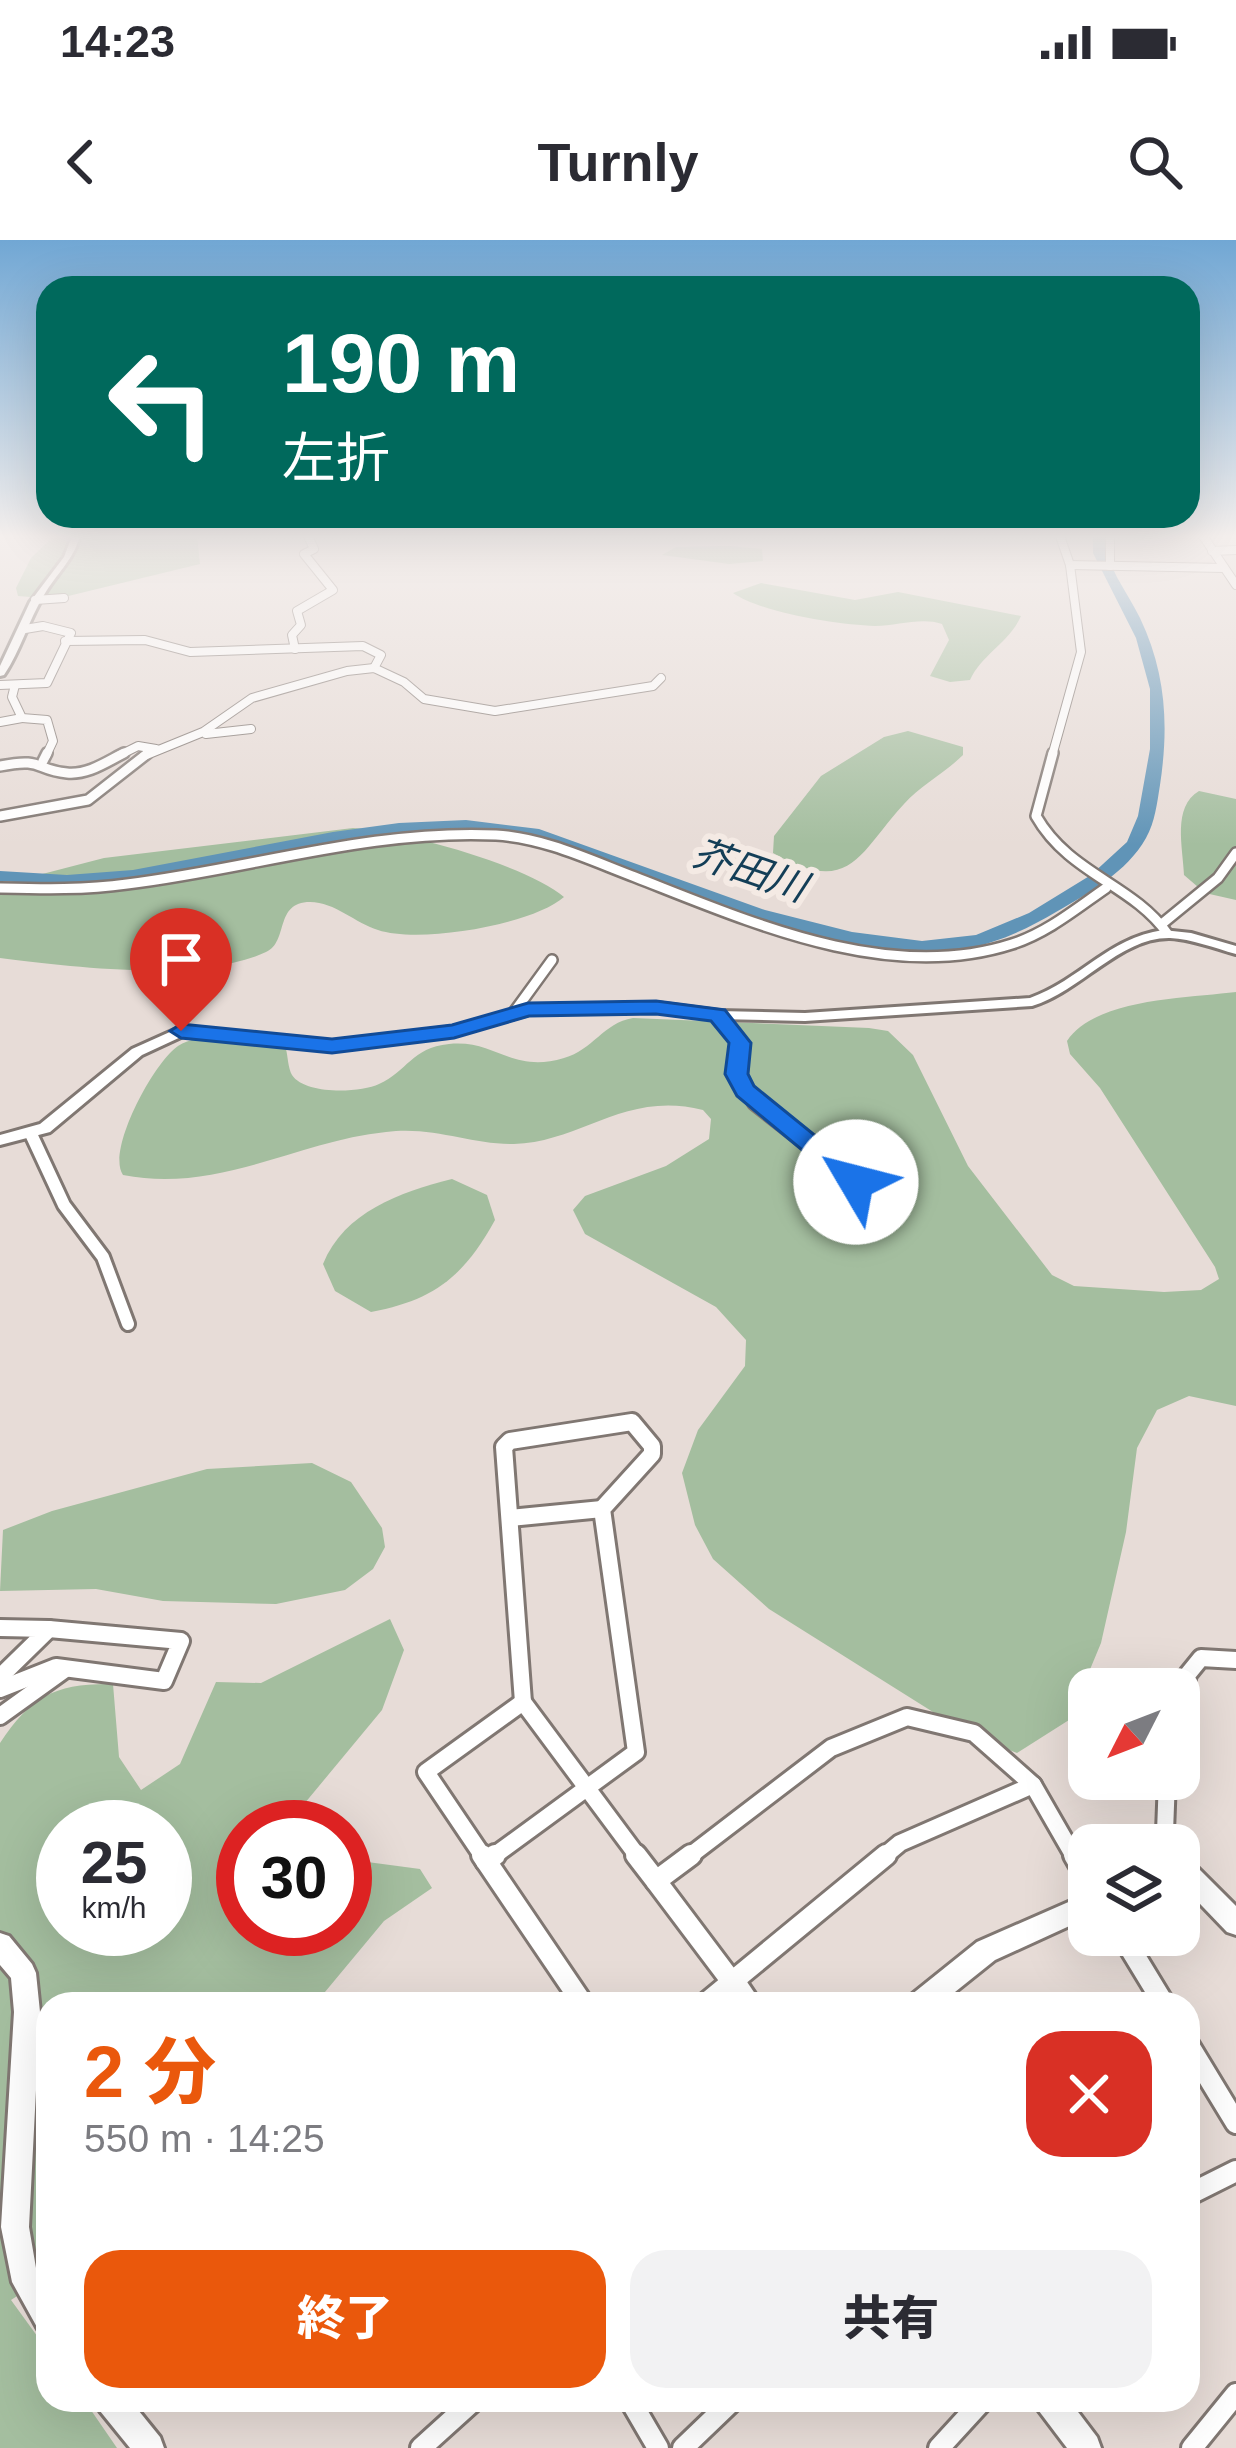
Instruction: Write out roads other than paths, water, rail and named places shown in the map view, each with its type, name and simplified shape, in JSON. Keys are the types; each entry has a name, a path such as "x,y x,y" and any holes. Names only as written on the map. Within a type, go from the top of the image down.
{"street":[{"path":"0,674 20,639"},
{"path":"293,639 295,649"},
{"path":"1080,639 1082,652 1036,816 1053,845 1106,889 1165,928 1236,950"},
{"path":"0,685 49,686 65,641 145,640 190,652 363,646 381,655 374,668"},
{"path":"0,816 88,800 159,748 195,735 262,694 374,668 404,682 424,699 495,711 641,688 662,683 661,678"},
{"path":"15,686 22,718"},
{"path":"16,703 31,700"},
{"path":"0,722 46,720 53,741 43,761"},
{"path":"195,735 251,730"},
{"path":"0,766 43,761 63,773 85,772 144,744 166,750 135,778"},
{"path":"0,888 91,890 395,837 502,835 564,851 786,932 869,949 935,955 1012,944 1106,889"},
{"path":"0,1140 32,1134 56,1122 151,1042 181,1031 332,1046 454,1031 561,1008 656,1007 718,1015 805,1017 1032,1002 1067,990 1140,938 1165,928 1218,878 1236,854"},
{"path":"512,1015 552,960"},
{"path":"718,1015 740,1043 736,1074 745,1090 856,1182"},
{"path":"32,1134 64,1205 104,1257 128,1324"},
{"path":"510,1518 602,1510 652,1454 652,1446 625,1420 510,1441 504,1448 523,1702 739,1992"},
{"path":"486,1861 636,1752 602,1510"},
{"path":"0,1628 181,1641 164,1681 56,1667 0,1689"},
{"path":"0,1677 49,1629"},
{"path":"1193,1668 1201,1658 1236,1660"},
{"path":"0,1716 65,1669"},
{"path":"523,1702 426,1772 575,1992"},
{"path":"656,1881 831,1748 908,1717 974,1733 1033,1785 1068,1845"},
{"path":"720,1992 901,1843 1033,1785"},
{"path":"1200,1886 1236,1923"},
{"path":"935,1992 986,1951 1068,1914"},
{"path":"0,1945 23,1973 27,2012 15,2227 22,2272 36,2297"},
{"path":"1135,1956 1157,1992"},
{"path":"1200,2064 1236,2123"},
{"path":"1200,2189 1236,2171"},
{"path":"1192,2448 1236,2394"},
{"path":"120,2412 149,2448"},
{"path":"421,2448 461,2412"},
{"path":"637,2412 658,2448"},
{"path":"683,2448 720,2412"},
{"path":"939,2448 972,2412"},
{"path":"1059,2412 1086,2448"}],"waterway":[{"name":"芥田川","path":"0,876 67,880 133,875 333,837 466,825 533,832 713,899 805,927 899,945 962,944 998,934 1075,893 1097,879 1137,838 1149,800 1159,717 1143,639"}]}
